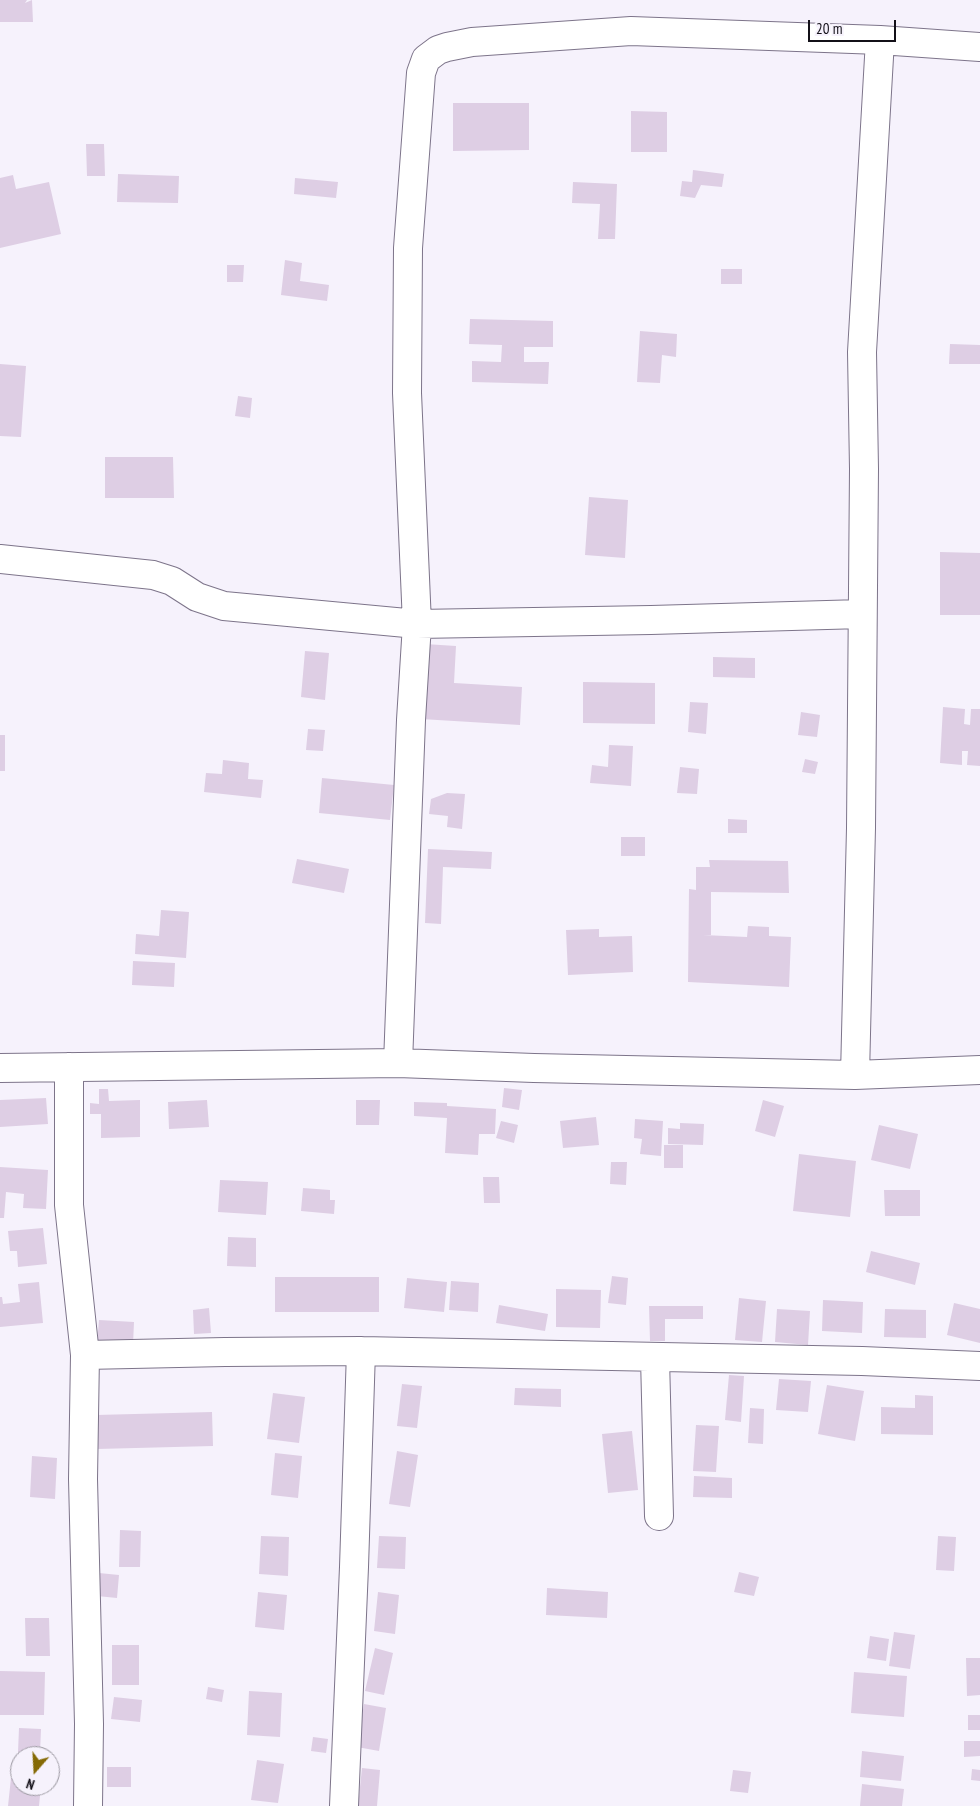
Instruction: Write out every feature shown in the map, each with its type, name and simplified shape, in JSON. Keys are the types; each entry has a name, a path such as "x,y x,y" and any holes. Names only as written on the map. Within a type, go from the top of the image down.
{"street":[{"path":"398,1063 411,720 417,624 407,393 408,248 421,73 426,59 438,50 472,42 631,31 880,40 980,47"},
{"path":"855,1076 861,828 864,469 862,352 880,40"},
{"path":"0,559 153,575 172,581 197,597 224,606 417,624 862,614"},
{"path":"0,1068 398,1063 855,1076 980,1070"},
{"path":"69,1067 69,1205 85,1355 83,1479 89,1724 88,1806"},
{"path":"85,1355 361,1352 862,1361 980,1366"},
{"path":"344,1806 361,1352"},
{"path":"655,1358 659,1516"}],"building":[{"path":"0,0 27,0 25,3 32,0 33,22 0,22"},
{"path":"453,103 529,103 529,150 453,151"},
{"path":"631,111 667,112 667,152 631,152"},
{"path":"86,144 104,144 105,176 87,176"},
{"path":"693,170 724,174 722,187 701,185 695,198 680,196 682,181 692,182"},
{"path":"118,174 179,176 178,203 117,202"},
{"path":"13,175 16,189 49,182 61,234 0,248 0,178"},
{"path":"295,178 338,182 336,198 294,194"},
{"path":"573,182 617,184 615,239 598,239 600,204 572,203"},
{"path":"285,260 302,263 300,281 329,285 327,301 281,295"},
{"path":"227,265 244,265 243,282 227,282"},
{"path":"721,269 742,269 742,284 721,284"},
{"path":"470,319 553,321 553,347 524,347 524,362 549,362 548,384 472,382 472,361 501,362 502,345 469,344"},
{"path":"640,331 677,334 676,357 662,355 660,383 637,382"},
{"path":"950,344 980,345 980,364 949,364"},
{"path":"0,364 26,366 21,437 0,436"},
{"path":"238,396 252,398 250,418 235,416"},
{"path":"105,457 173,457 174,498 105,498"},
{"path":"589,497 628,500 625,558 585,555"},
{"path":"940,552 980,553 980,615 940,615"},
{"path":"425,644 456,646 454,683 522,687 520,725 421,719"},
{"path":"305,651 329,653 325,700 301,697"},
{"path":"713,657 755,658 755,678 713,677"},
{"path":"583,682 655,683 655,724 583,723"},
{"path":"690,702 708,703 706,734 688,732"},
{"path":"943,707 965,709 964,724 970,725 971,709 980,709 980,766 967,765 968,751 962,751 962,765 940,763"},
{"path":"801,712 820,715 817,737 798,735"},
{"path":"308,729 325,730 323,751 306,750"},
{"path":"0,735 5,735 5,771 0,771"},
{"path":"609,745 633,746 631,786 590,783 592,765 608,767"},
{"path":"805,759 818,762 815,774 802,772"},
{"path":"223,760 249,763 248,779 263,780 261,798 204,792 206,773 222,774"},
{"path":"680,767 699,769 697,794 677,793"},
{"path":"322,778 394,785 390,820 319,813"},
{"path":"447,793 465,794 462,829 447,827 448,816 429,814 431,799"},
{"path":"728,819 747,820 747,833 728,833"},
{"path":"621,837 645,837 645,856 621,856"},
{"path":"428,849 492,852 491,869 443,867 441,924 425,923"},
{"path":"297,859 349,869 344,893 292,883"},
{"path":"709,860 788,861 789,893 711,892 711,935 703,935 747,937 748,926 769,927 769,936 791,937 789,987 688,982 689,889 696,890 696,867 710,867"},
{"path":"161,910 189,912 186,958 135,954 136,934 159,936"},
{"path":"599,929 599,937 632,936 633,972 568,975 566,930"},
{"path":"133,961 175,963 174,987 132,985"},
{"path":"504,1088 522,1090 519,1110 502,1107"},
{"path":"99,1089 108,1089 109,1101 140,1100 140,1137 101,1138 101,1114 90,1114 90,1103 99,1104"},
{"path":"46,1098 48,1124 0,1127 0,1100"},
{"path":"207,1100 209,1127 169,1129 168,1102"},
{"path":"356,1100 380,1100 379,1125 356,1125"},
{"path":"763,1100 784,1106 775,1137 755,1131"},
{"path":"414,1102 447,1103 447,1106 496,1109 495,1134 479,1134 478,1155 445,1153 447,1118 414,1116"},
{"path":"596,1117 599,1145 563,1148 560,1121"},
{"path":"635,1119 663,1121 661,1156 640,1154 642,1139 634,1138"},
{"path":"501,1121 518,1125 514,1143 496,1138"},
{"path":"680,1123 704,1124 703,1145 668,1144 668,1128 680,1129"},
{"path":"879,1125 918,1134 910,1169 871,1160"},
{"path":"664,1145 683,1145 683,1168 664,1168"},
{"path":"799,1154 856,1161 850,1217 793,1211"},
{"path":"611,1162 627,1162 626,1185 610,1184"},
{"path":"0,1167 48,1170 46,1209 23,1208 24,1194 6,1192 4,1218 0,1218"},
{"path":"483,1177 499,1177 500,1203 484,1203"},
{"path":"220,1180 268,1182 266,1215 218,1212"},
{"path":"303,1188 330,1190 330,1200 335,1200 334,1214 301,1211"},
{"path":"884,1190 920,1190 920,1216 885,1216"},
{"path":"43,1228 47,1264 18,1267 17,1251 10,1251 8,1231"},
{"path":"228,1237 256,1238 256,1267 227,1266"},
{"path":"871,1251 920,1263 915,1285 866,1272"},
{"path":"612,1276 628,1278 626,1305 608,1303"},
{"path":"275,1277 379,1277 379,1312 275,1312"},
{"path":"407,1278 447,1282 444,1312 404,1308"},
{"path":"451,1281 479,1283 478,1312 449,1310"},
{"path":"39,1282 43,1323 0,1327 0,1297 2,1297 3,1304 20,1302 18,1284"},
{"path":"556,1289 601,1290 600,1328 556,1327"},
{"path":"739,1298 766,1301 762,1342 735,1340"},
{"path":"823,1300 863,1302 862,1333 822,1331"},
{"path":"954,1303 980,1309 980,1343 947,1335"},
{"path":"499,1305 548,1314 545,1331 496,1323"},
{"path":"649,1306 703,1306 703,1319 665,1319 665,1341 650,1341"},
{"path":"209,1308 211,1333 194,1334 193,1310"},
{"path":"777,1309 810,1311 808,1345 775,1342"},
{"path":"885,1309 926,1310 926,1338 884,1337"},
{"path":"99,1320 134,1322 133,1345 97,1343"},
{"path":"729,1375 744,1376 741,1422 725,1420"},
{"path":"779,1379 811,1381 808,1412 776,1410"},
{"path":"402,1384 422,1386 417,1428 397,1426"},
{"path":"827,1385 864,1391 855,1441 818,1434"},
{"path":"515,1388 561,1389 561,1407 514,1405"},
{"path":"273,1393 305,1397 299,1443 267,1439"},
{"path":"915,1395 933,1396 933,1435 881,1434 881,1407 915,1408"},
{"path":"750,1408 764,1409 763,1444 748,1443"},
{"path":"212,1412 213,1446 97,1449 96,1415"},
{"path":"696,1425 719,1426 716,1472 693,1471"},
{"path":"632,1431 638,1490 608,1493 602,1434"},
{"path":"397,1451 418,1455 410,1507 389,1504"},
{"path":"275,1453 302,1456 298,1498 271,1495"},
{"path":"32,1456 57,1458 55,1499 30,1497"},
{"path":"694,1476 732,1478 732,1498 693,1497"},
{"path":"120,1530 141,1531 140,1567 119,1567"},
{"path":"261,1536 289,1537 288,1576 259,1574"},
{"path":"379,1536 406,1537 405,1569 377,1568"},
{"path":"938,1536 956,1537 954,1571 936,1570"},
{"path":"739,1572 759,1577 754,1596 734,1592"},
{"path":"99,1573 119,1575 117,1598 97,1596"},
{"path":"547,1588 608,1592 607,1618 546,1615"},
{"path":"258,1592 287,1595 284,1630 255,1627"},
{"path":"378,1592 399,1595 395,1634 374,1631"},
{"path":"25,1618 49,1618 50,1656 26,1656"},
{"path":"894,1632 915,1635 910,1669 889,1666"},
{"path":"870,1636 889,1639 886,1661 867,1658"},
{"path":"112,1645 139,1645 139,1685 112,1685"},
{"path":"375,1648 393,1653 384,1695 365,1691"},
{"path":"966,1658 980,1658 980,1695 967,1696"},
{"path":"0,1671 45,1672 44,1715 0,1715"},
{"path":"854,1672 907,1676 904,1717 851,1713"},
{"path":"208,1687 224,1690 222,1702 206,1699"},
{"path":"249,1691 282,1693 280,1737 247,1735"},
{"path":"114,1697 142,1700 140,1722 111,1719"},
{"path":"364,1704 386,1708 379,1751 357,1747"},
{"path":"968,1715 980,1715 980,1730 968,1730"},
{"path":"19,1728 41,1729 40,1746 18,1746"},
{"path":"313,1737 328,1739 326,1753 311,1751"},
{"path":"964,1741 980,1741 980,1756 964,1757"},
{"path":"862,1751 904,1756 901,1781 860,1777"},
{"path":"257,1760 284,1764 278,1803 251,1800"},
{"path":"107,1767 131,1767 131,1787 107,1787"},
{"path":"362,1768 380,1770 377,1806 358,1806"},
{"path":"972,1769 980,1770 980,1781 971,1780"},
{"path":"733,1770 751,1772 748,1793 730,1791"},
{"path":"862,1784 904,1789 902,1806 860,1806"},
{"path":"10,1787 10,1796 40,1796 39,1806 8,1806"}]}
